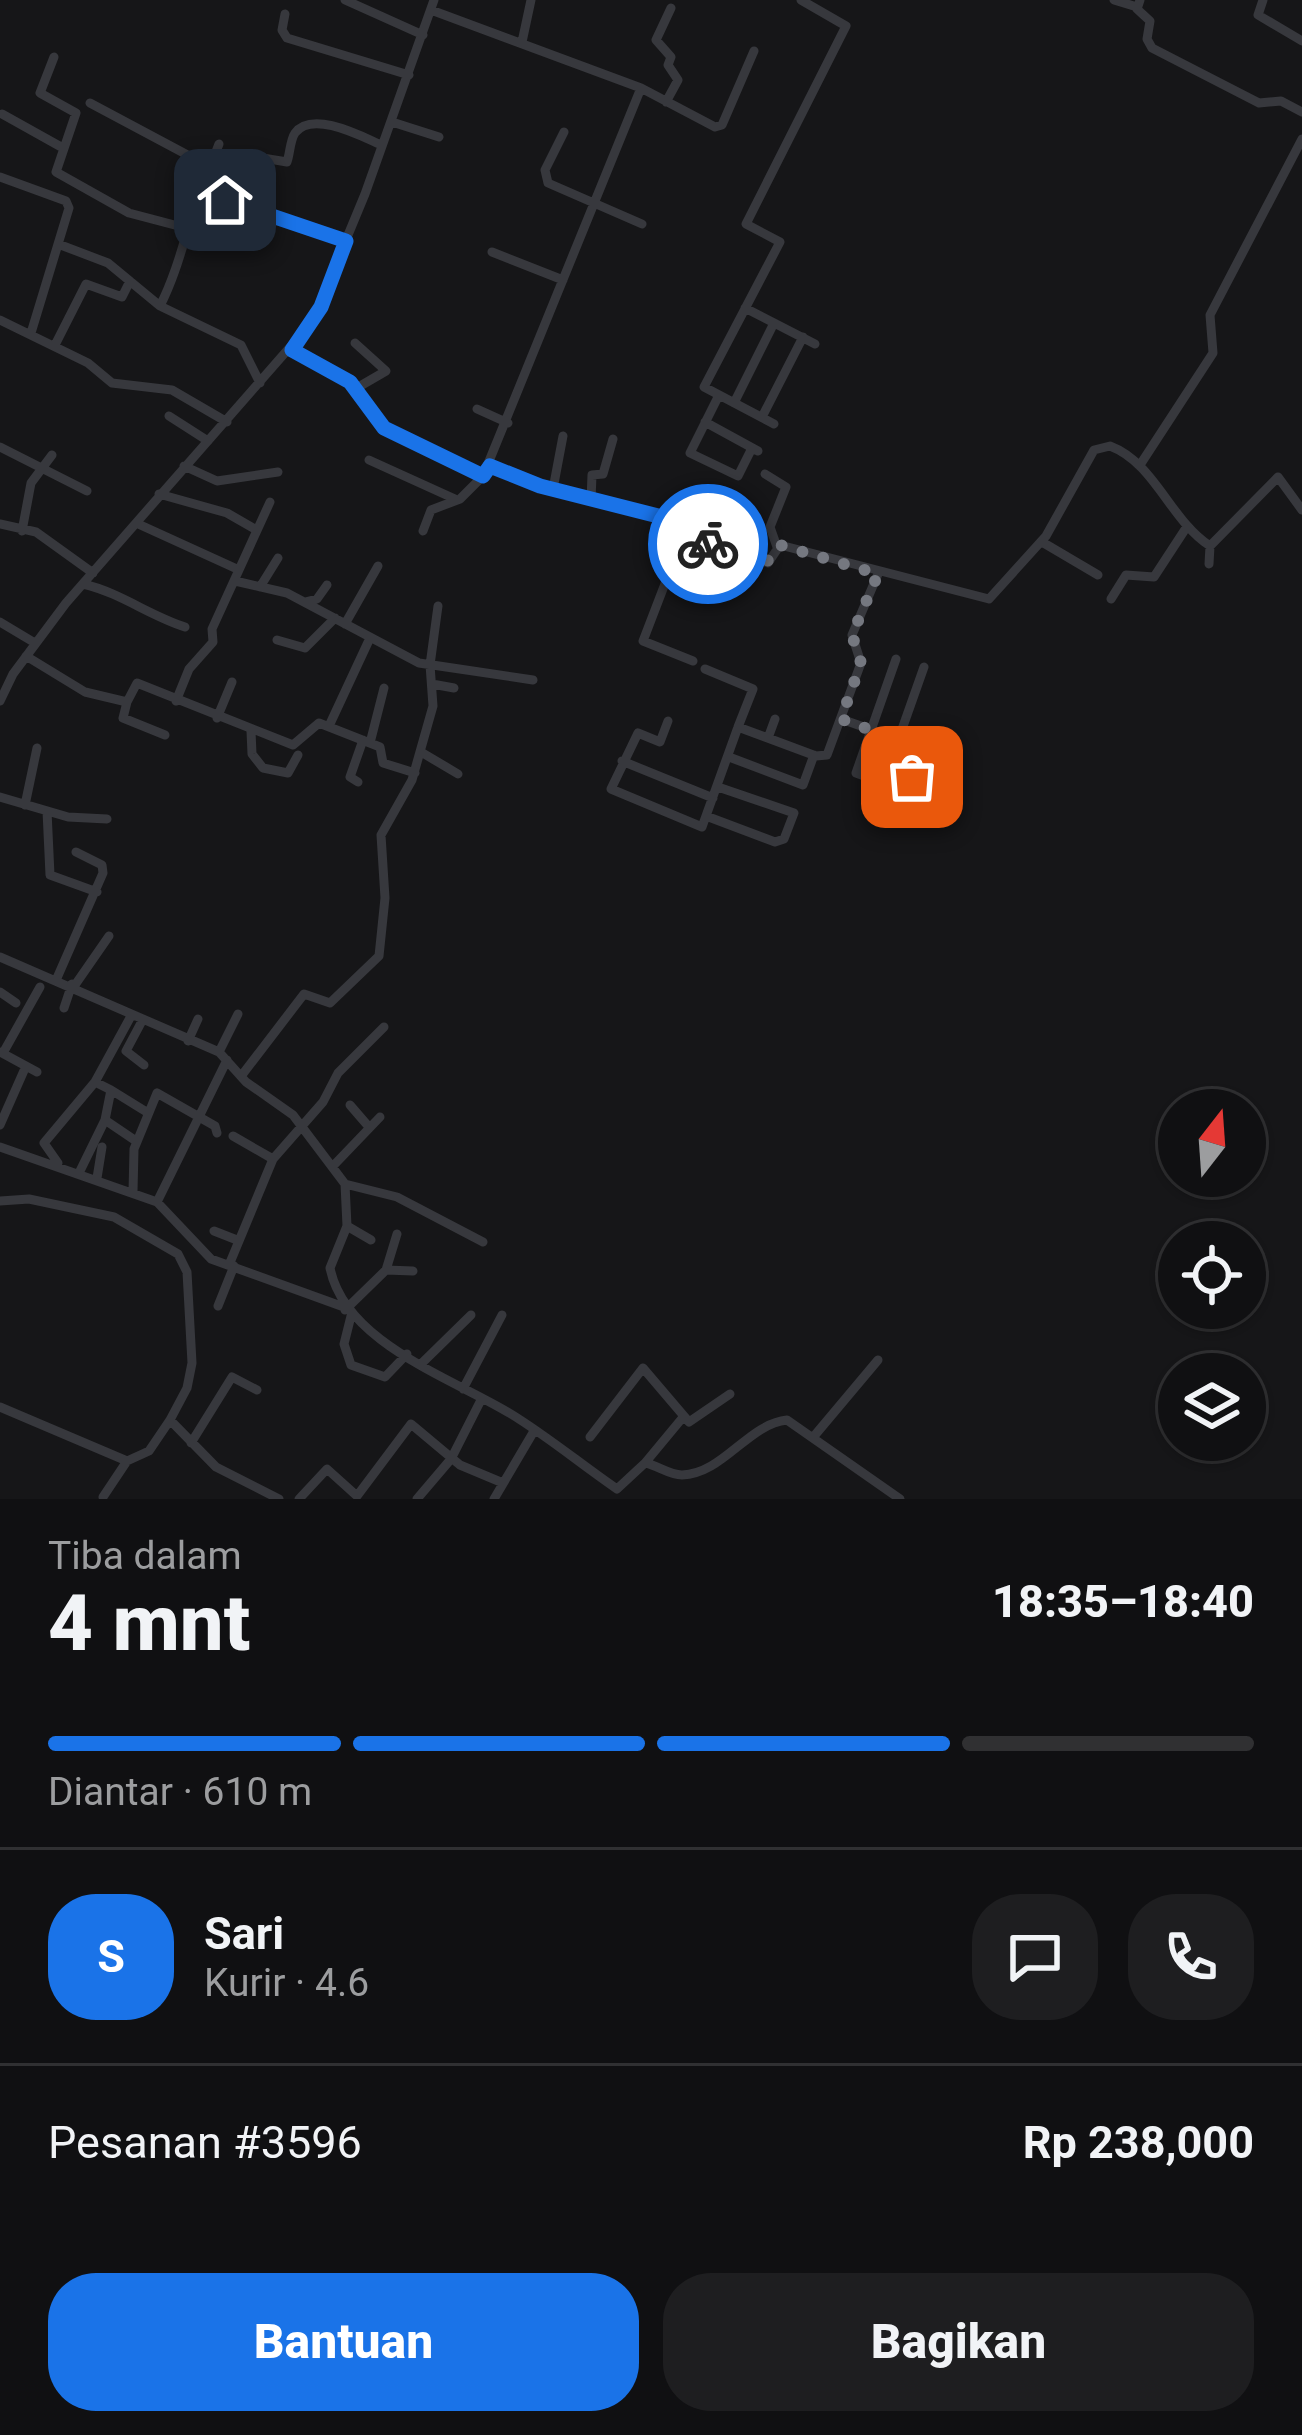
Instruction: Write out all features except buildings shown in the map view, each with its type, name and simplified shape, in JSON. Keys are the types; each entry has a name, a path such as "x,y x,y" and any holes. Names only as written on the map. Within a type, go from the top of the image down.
{"street":[{"path":"345,0 422,35"},
{"path":"522,42 531,0"},
{"path":"774,424 704,387 780,242 746,224 846,26 800,0"},
{"path":"1114,0 1138,3 1150,21 1147,40 1152,48 1259,103 1280,101 1302,112"},
{"path":"1263,0 1258,15 1265,23 1302,41"},
{"path":"0,701 26,656 82,584 292,350 321,307 433,5 641,88 720,127 754,51"},
{"path":"666,102 677,75 668,65 669,54 656,44 671,8"},
{"path":"285,14 282,30 287,38 409,75"},
{"path":"52,195 76,111 40,93 54,57"},
{"path":"423,531 430,510 455,500 486,471 641,88"},
{"path":"90,103 229,180 245,155 286,163 295,133 313,126 338,128 380,144"},
{"path":"2,114 63,148"},
{"path":"392,122 440,137"},
{"path":"564,132 544,178 642,224"},
{"path":"1140,465 1214,352 1210,315 1302,139"},
{"path":"160,306 220,144"},
{"path":"56,172 129,212 186,228"},
{"path":"1286,176 1302,183"},
{"path":"0,177 52,195 69,208 31,333"},
{"path":"199,191 346,241"},
{"path":"58,244 99,258 160,306 241,345 260,383"},
{"path":"493,252 563,280"},
{"path":"55,345 86,284 122,297 130,281"},
{"path":"746,308 815,344"},
{"path":"0,320 55,345 112,383 172,390 227,422"},
{"path":"734,403 774,323"},
{"path":"762,417 803,338"},
{"path":"355,343 386,371 356,389"},
{"path":"292,350 322,363 356,389 384,428 486,471 670,519 708,544 765,564 776,548 770,526 786,487 765,474"},
{"path":"705,422 755,449 738,476 690,453 705,422 719,395"},
{"path":"478,410 508,423"},
{"path":"169,416 208,441"},
{"path":"554,489 563,436"},
{"path":"591,500 592,475 603,474 613,439"},
{"path":"0,446 88,491"},
{"path":"776,548 992,598 1042,542 1094,450 1115,446 1140,465 1186,528 1210,546"},
{"path":"22,531 31,483 52,455"},
{"path":"369,460 455,500"},
{"path":"184,466 217,481 278,472"},
{"path":"1208,564 1210,546 1278,477 1302,510"},
{"path":"159,494 227,512 255,529"},
{"path":"176,701 189,669 213,642 212,629 270,502"},
{"path":"136,523 237,569"},
{"path":"0,524 36,532 93,573"},
{"path":"1111,599 1126,575 1154,577 1169,546 1186,528"},
{"path":"686,530 643,641 693,661"},
{"path":"1042,542 1097,575"},
{"path":"260,587 278,558"},
{"path":"277,640 304,649 340,621 378,566"},
{"path":"738,727 814,755 830,751 861,663 852,635 878,574"},
{"path":"235,581 305,602 430,665 532,680"},
{"path":"82,584 116,592 139,609 184,627"},
{"path":"305,602 317,599 327,585"},
{"path":"242,1075 304,994 330,1003 357,971 376,962 384,926 381,835 415,773 433,706 430,665 438,606"},
{"path":"0,622 35,644"},
{"path":"328,726 370,638"},
{"path":"26,656 86,692 127,702"},
{"path":"896,659 856,773 883,783 924,667"},
{"path":"668,721 660,742 638,734 611,790 702,827 753,689 705,669"},
{"path":"217,718 232,682"},
{"path":"165,735 123,718 137,683 217,718 298,745 316,723 328,726 382,748 384,764 415,773"},
{"path":"432,684 454,688"},
{"path":"358,782 350,777 385,688"},
{"path":"768,738 775,719"},
{"path":"841,719 915,746"},
{"path":"251,731 252,754 267,770 288,772 298,755"},
{"path":"26,805 37,748"},
{"path":"421,752 458,774"},
{"path":"729,757 803,785 814,755"},
{"path":"622,761 794,813 784,839 775,842 706,816"},
{"path":"888,769 912,777"},
{"path":"0,796 47,812 107,819"},
{"path":"47,812 50,875 97,892"},
{"path":"57,978 104,868 76,852"},
{"path":"64,1008 74,984 109,936"},
{"path":"0,957 74,984 136,1018 223,1056 302,1125 345,1184 347,1226 329,1268 346,1311 344,1344 351,1365 385,1377 406,1354"},
{"path":"37,1072 1,1053 40,987"},
{"path":"0,992 16,1003"},
{"path":"157,1202 199,1121 238,1013"},
{"path":"136,1018 126,1051 144,1065"},
{"path":"58,1163 44,1143 95,1082 136,1018"},
{"path":"188,1041 198,1019"},
{"path":"218,1306 237,1240 273,1159 323,1102 338,1073 383,1027"},
{"path":"0,1125 5,1091 26,1066"},
{"path":"95,1082 146,1112"},
{"path":"80,1171 105,1120 111,1090"},
{"path":"133,1192 136,1141 155,1091 214,1126 217,1133"},
{"path":"350,1105 370,1127"},
{"path":"334,1165 380,1117"},
{"path":"105,1120 136,1141"},
{"path":"233,1136 273,1159"},
{"path":"0,1147 58,1163 157,1202 211,1258 346,1311 420,1365 534,1431 630,1499"},
{"path":"98,1178 102,1147"},
{"path":"345,1184 397,1197 483,1242"},
{"path":"0,1201 29,1199 114,1216 178,1254 187,1272 192,1363 188,1388 149,1451 128,1461 104,1497"},
{"path":"347,1226 371,1240"},
{"path":"214,1231 237,1240"},
{"path":"346,1311 386,1270 397,1234"},
{"path":"386,1270 413,1270"},
{"path":"420,1365 471,1315"},
{"path":"463,1390 502,1315"},
{"path":"815,1435 878,1360"},
{"path":"590,1436 643,1368 689,1422 730,1394"},
{"path":"191,1443 232,1377 257,1390"},
{"path":"416,1499 453,1456 481,1400"},
{"path":"0,1407 128,1461"},
{"path":"617,1489 684,1416"},
{"path":"170,1420 216,1467 280,1499"},
{"path":"644,1463 674,1474 695,1472 776,1421 787,1420 815,1435 900,1499"},
{"path":"299,1499 328,1469 360,1497 409,1424 502,1483"},
{"path":"494,1499 534,1431"}],"way so far":[{"path":"708,544 765,564 780,545 878,574 852,635 852,645 862,657 841,719 898,740 888,769 912,777"}],"route":[{"path":"225,200 346,241 321,307 292,350 350,382 384,428 483,476 490,466 540,486 670,519 708,544"}]}
